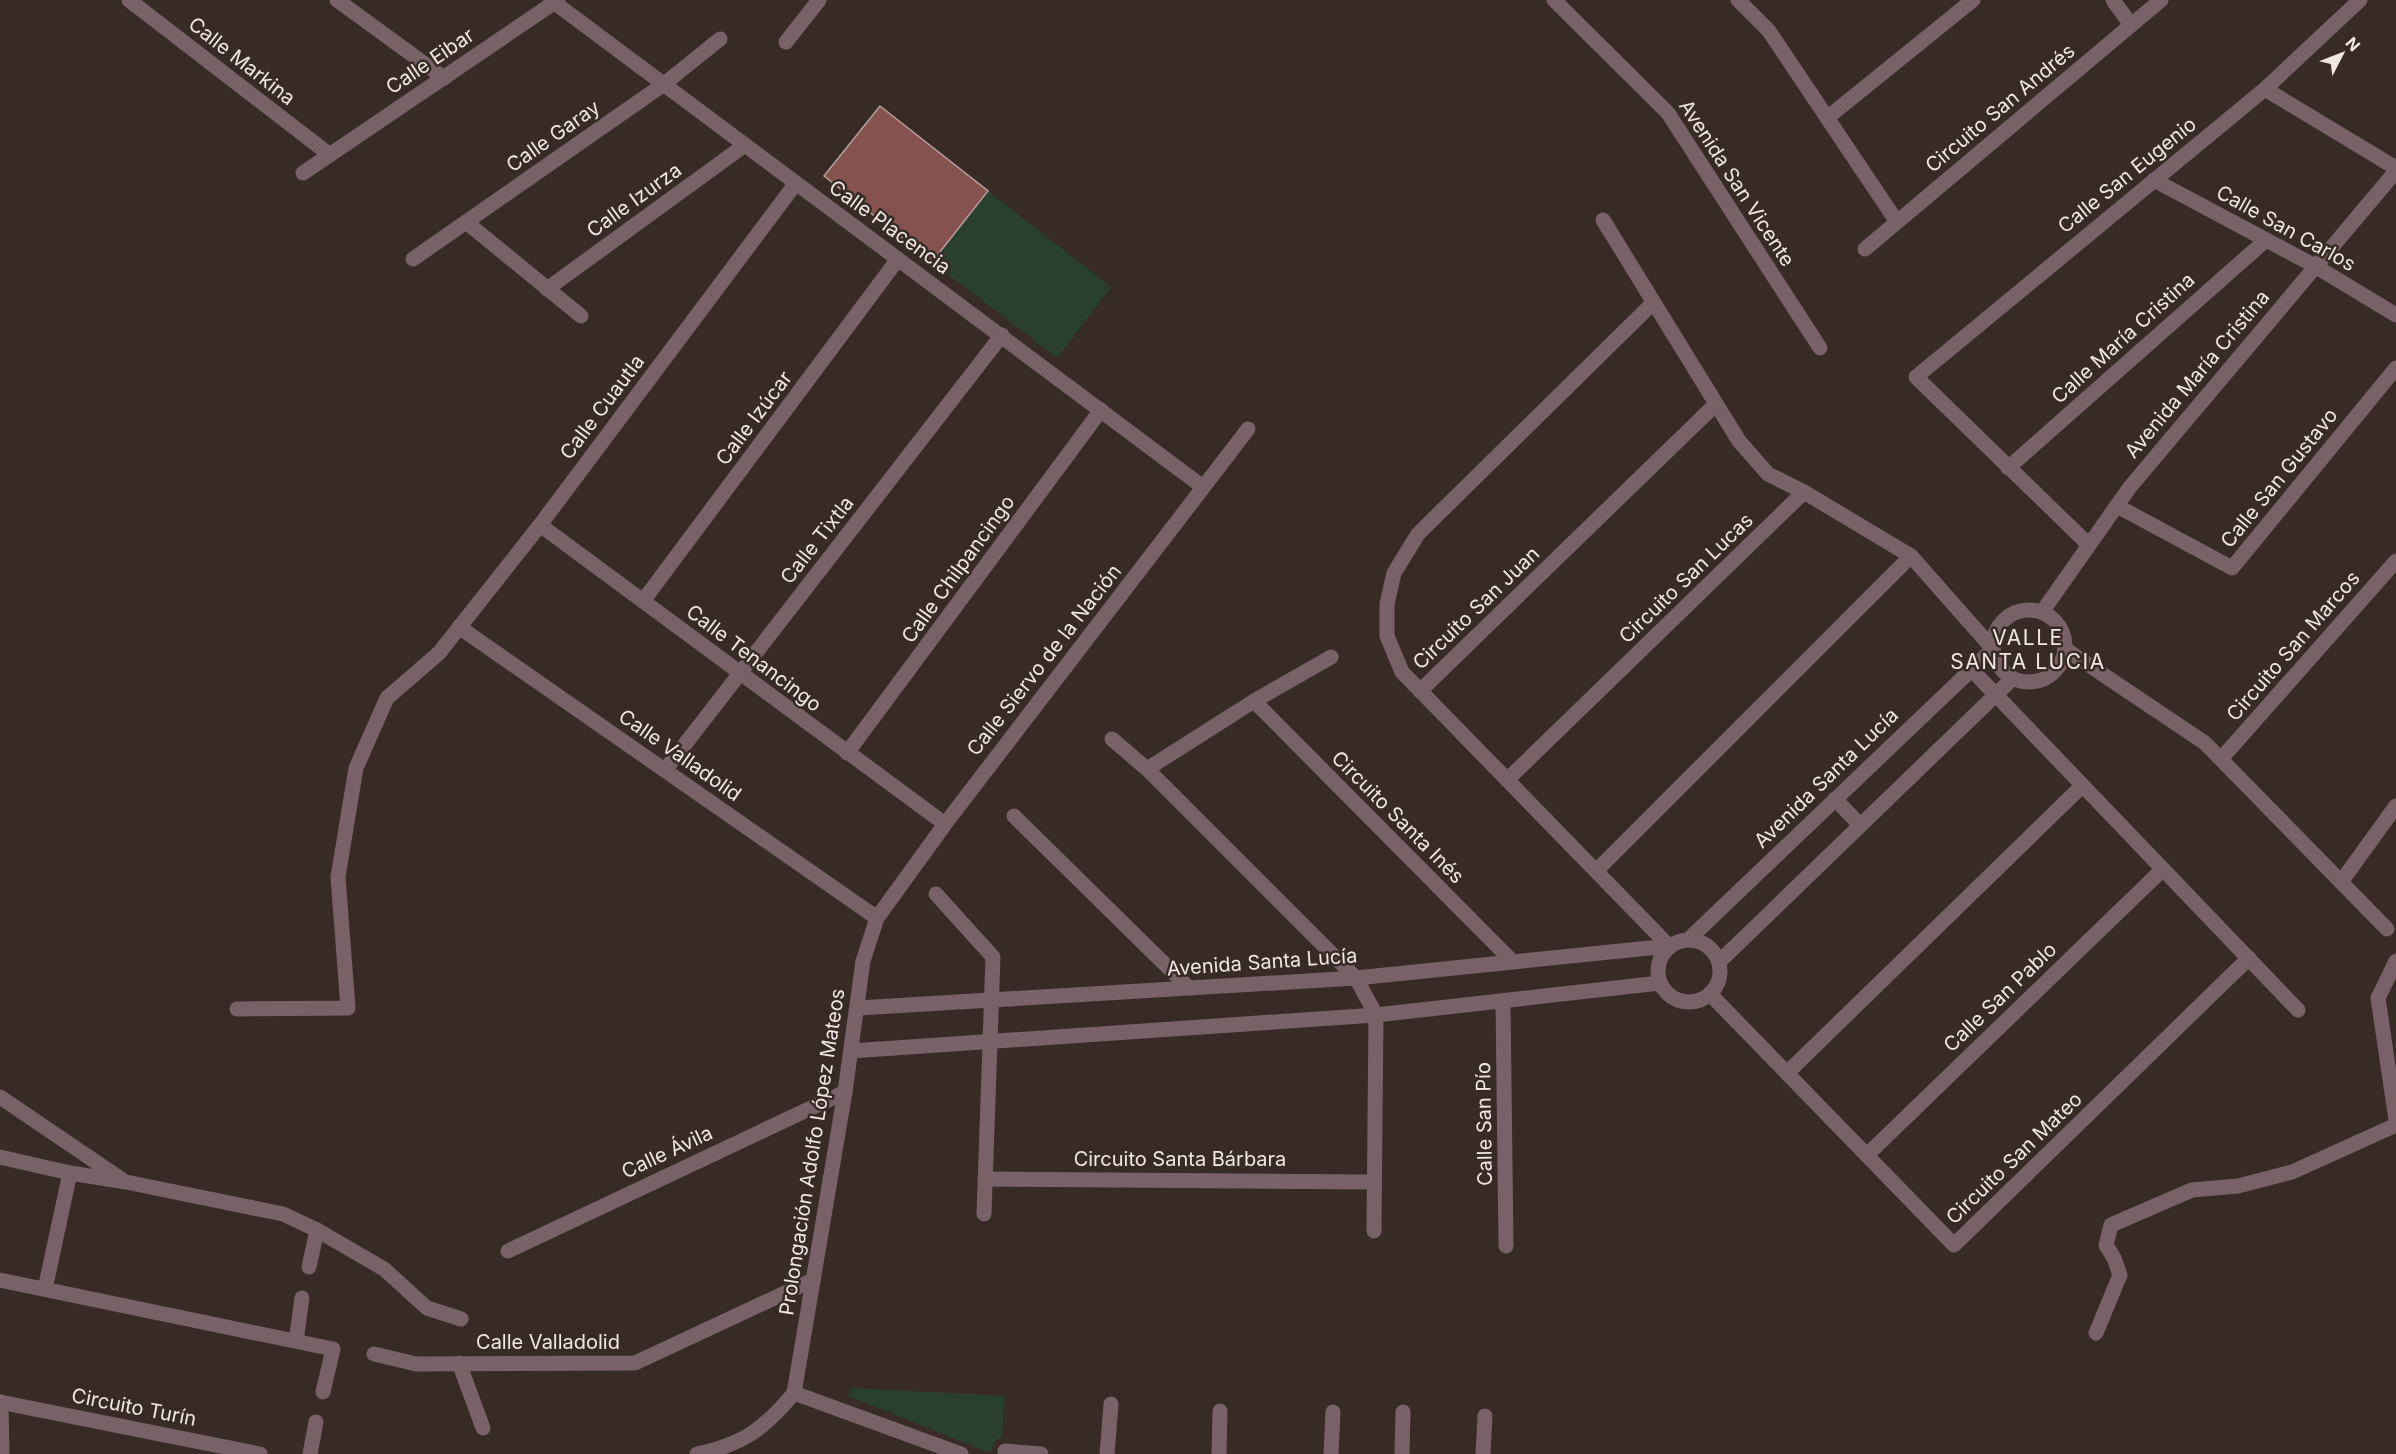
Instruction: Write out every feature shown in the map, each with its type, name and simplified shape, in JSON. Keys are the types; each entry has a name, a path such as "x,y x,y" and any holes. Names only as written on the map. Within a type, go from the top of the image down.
{"street":[{"name":"Calle Markina","path":"129,0 330,155"},
{"path":"337,0 444,78"},
{"path":"786,42 819,0"},
{"name":"Avenida San Vicente","path":"1554,0 1668,112 1820,348"},
{"path":"1738,0 1769,31 1897,222"},
{"path":"1827,118 1972,0"},
{"path":"2113,0 2131,25"},
{"name":"Circuito San Andrés","path":"1865,249 2161,0"},
{"name":"Calle San Eugenio","path":"2008,468 1916,377 2265,89 2360,0"},
{"name":"Calle Eibar","path":"303,173 554,1"},
{"name":"Calle Placencia","path":"554,1 1203,487"},
{"name":"Calle Garay","path":"413,259 664,84 720,39"},
{"path":"2265,89 2396,170"},
{"name":"Calle Izurza","path":"547,289 745,145"},
{"name":"Avenida María Cristina","path":"2042,612 2130,487 2396,170"},
{"name":"Calle San Carlos","path":"2154,180 2315,266 2396,315"},
{"name":"Calle Cuautla","path":"237,1009 348,1008 338,877 357,768 387,698 439,653 540,525 796,183"},
{"path":"1603,220 1739,441 1768,474 1804,492 1911,556 1993,649"},
{"path":"466,222 581,316"},
{"name":"Calle María Cristina","path":"2008,468 2266,240"},
{"name":"Calle Izúcar","path":"643,601 898,259"},
{"name":"Circuito San Juan","path":"1653,303 1418,534 1407,550 1394,573 1387,603 1387,636 1402,672 1420,691 1716,404"},
{"name":"Calle Tixtla","path":"665,770 1002,335"},
{"name":"Calle San Gustavo","path":"2117,506 2232,568 2396,368"},
{"name":"Calle Chilpancingo","path":"847,753 1101,410"},
{"name":"Calle Siervo de la Nación","path":"877,918 945,824 1248,429"},
{"path":"2008,468 2089,545"},
{"name":"Circuito San Lucas","path":"1507,780 1804,492"},
{"name":"Calle Tenancingo","path":"540,525 945,824"},
{"path":"1596,871 1911,556"},
{"name":"Circuito San Marcos","path":"2221,759 2396,561"},
{"path":"2019,611 2042,612 2060,627 2065,649 2062,661 2047,678 2036,682 2024,682 2012,678 1996,661 1993,649 1994,637 1999,626 2007,617 2019,611"},
{"name":"Calle Valladolid","path":"459,627 877,918"},
{"name":"Avenida Santa Lucía","path":"1689,939 1993,649"},
{"path":"2065,649 2205,743 2387,929"},
{"path":"1147,769 1254,701 1331,657"},
{"path":"1971,669 2298,1010"},
{"path":"1719,962 2012,678"},
{"path":"1420,691 1669,946"},
{"name":"Circuito Santa Inés","path":"1254,701 1513,962"},
{"path":"1112,739 1147,769 1356,978 1376,1016 1374,1231"},
{"path":"1787,1073 2082,786"},
{"path":"1835,799 1860,825"},
{"path":"2341,882 2396,806"},
{"path":"1014,816 1189,988"},
{"name":"Calle San Pablo","path":"1867,1155 2163,869"},
{"path":"936,894 993,957 984,1214"},
{"name":"Prolongación Adolfo López Mateos","path":"794,1393 845,1092 863,961 877,918"},
{"path":"1689,939 1708,945 1719,962 1719,979 1710,994 1698,1001 1683,1001 1670,995 1660,983 1658,971 1660,958 1669,946 1689,939"},
{"name":"Avenida Santa Lucía","path":"858,1008 1356,978 1669,946"},
{"name":"Circuito San Mateo","path":"1710,994 1954,1245 2248,958"},
{"path":"2396,961 2378,998 2396,1120"},
{"path":"851,1051 1376,1016 1660,983"},
{"name":"Calle San Pío","path":"1503,1001 1506,1246"},
{"name":"Calle Ávila","path":"508,1251 845,1092"},
{"path":"0,1097 126,1182"},
{"path":"2096,1333 2120,1275 2106,1245 2111,1225 2192,1190 2238,1186 2292,1172 2396,1125"},
{"path":"0,1157 70,1173 283,1214 317,1230 384,1269 427,1308 461,1319"},
{"path":"45,1289 70,1173"},
{"name":"Circuito Santa Bárbara","path":"986,1179 1374,1182"},
{"path":"309,1267 317,1230"},
{"path":"0,1280 333,1349 323,1392"},
{"name":"Calle Valladolid","path":"374,1354 416,1364 635,1363 813,1280"},
{"path":"296,1341 302,1298"},
{"path":"459,1363 483,1428"},
{"path":"697,1454 751,1436 776,1415 794,1393 962,1454"},
{"path":"1,1402 2,1454"},
{"name":"Circuito Turín","path":"1,1402 260,1454"},
{"path":"1107,1454 1111,1404"},
{"path":"1219,1454 1220,1411"},
{"path":"1331,1454 1333,1412"},
{"path":"1402,1454 1403,1412"},
{"path":"1483,1454 1485,1416"},
{"path":"310,1454 316,1422"},
{"path":"1005,1451 1041,1454"}],"green space":[{"path":"988,191 1111,287 1057,358 932,262"},
{"path":"850,1388 1005,1396 1002,1437 995,1441 990,1453 848,1396"}],"building":[{"path":"880,106 988,191 932,262 824,176"}],"district":[{"name":"VALLE SANTA LUCIA","path":"2028,649"}]}
